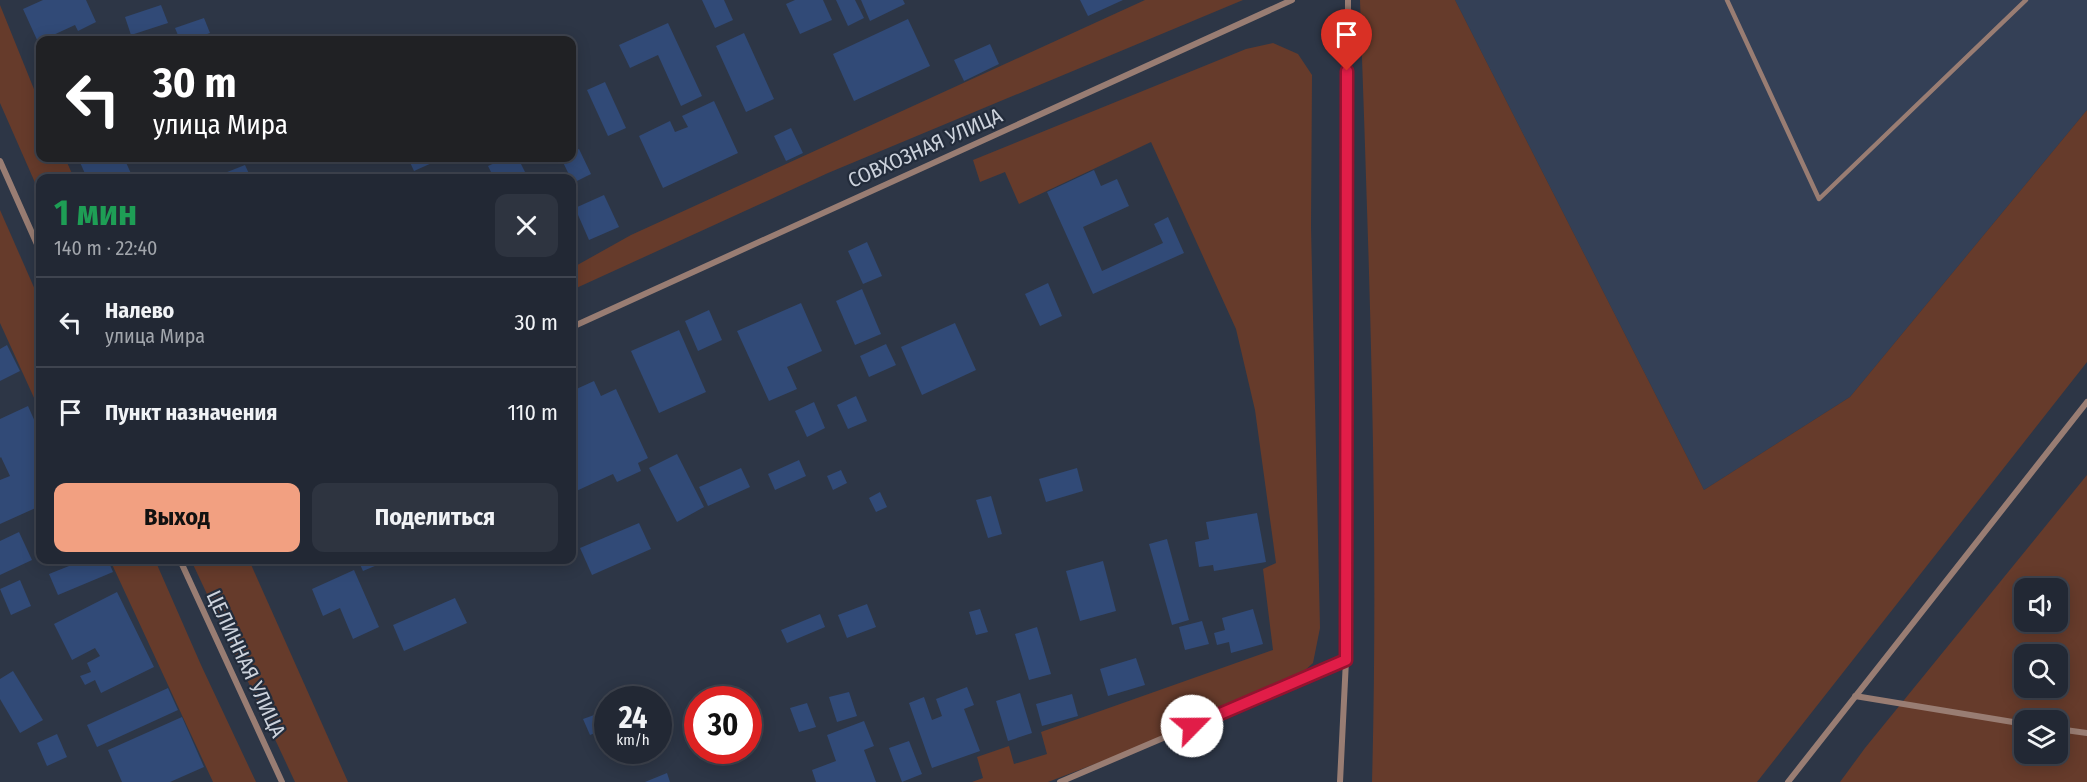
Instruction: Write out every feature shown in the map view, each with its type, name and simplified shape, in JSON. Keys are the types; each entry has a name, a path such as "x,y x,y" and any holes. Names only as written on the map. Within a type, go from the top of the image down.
{"street":[{"name":"СОВХОЗНАЯ УЛИЦА","path":"576,325 1292,0"},
{"path":"1340,782 1346,660 1348,0"},
{"path":"0,161 36,242"},
{"path":"1788,782 2087,402"},
{"name":"ЦЕЛИННАЯ УЛИЦА","path":"182,564 282,782"},
{"path":"1060,782 1346,660"},
{"path":"1855,696 2014,722"},
{"path":"2068,731 2087,734"}],"lane":[{"path":"1727,0 1819,199 2026,0"}],"shaded area":[{"path":"1145,0 1243,0 828,173 576,288 576,266 631,235"},
{"path":"1360,0 1455,0 1704,490 1850,397 2087,110 2087,362 1757,782 1372,782 1374,489"},
{"path":"1455,0 2087,0 2087,110 1850,397 1704,490"},
{"path":"0,5 36,94 36,162 67,162 72,174 36,174 36,185 0,103"},
{"path":"1273,43 1298,54 1312,75 1311,227 1320,628 1313,663 1280,693 1048,782 972,782 983,778 977,757 1009,746 1014,764 1047,754 1041,732 1273,650 1263,569 1276,563 1255,410 1236,329 1151,142 1019,204 1005,172 980,182 973,160 1246,49"},
{"path":"0,210 36,292 36,402 0,323"},
{"path":"2087,475 2087,782 1840,782 1865,748"},
{"path":"112,564 157,564 256,782 213,782"},
{"path":"193,564 251,564 348,782 295,782"}],"building":[{"path":"43,0 86,0 96,22 78,31 75,25 51,36 36,38 23,9"},
{"path":"702,0 724,0 733,20 715,28"},
{"path":"795,0 823,0 832,20 800,34 786,4"},
{"path":"836,0 855,0 864,18 848,26"},
{"path":"861,0 903,0 905,4 870,21"},
{"path":"1080,0 1123,0 1088,16"},
{"path":"161,5 168,23 131,35 125,17"},
{"path":"204,18 210,33 201,36 178,36 175,28"},
{"path":"908,19 930,66 854,101 833,54"},
{"path":"668,23 702,96 681,106 658,55 630,68 619,45"},
{"path":"744,33 774,99 746,112 716,46"},
{"path":"990,44 999,64 964,81 954,60"},
{"path":"605,82 626,128 608,136 587,90"},
{"path":"714,101 738,153 663,188 639,136 670,121 675,132 688,127 682,116"},
{"path":"791,128 803,153 786,161 774,136"},
{"path":"579,149 591,174 576,182 576,174 569,174 563,162 576,162 576,150"},
{"path":"80,162 126,162 131,174 85,174"},
{"path":"410,162 434,162 414,171"},
{"path":"497,162 520,162 526,174 492,174 488,166"},
{"path":"245,165 249,174 222,174"},
{"path":"1094,170 1101,186 1117,179 1129,206 1083,227 1102,271 1163,243 1154,224 1168,217 1184,253 1093,294 1047,192"},
{"path":"604,195 619,227 589,240 576,208"},
{"path":"867,242 882,276 863,284 848,251"},
{"path":"1048,283 1062,316 1040,326 1025,294"},
{"path":"862,289 881,334 855,345 836,301"},
{"path":"801,303 822,351 787,367 797,389 769,401 737,331"},
{"path":"709,310 722,340 698,351 685,321"},
{"path":"955,323 976,370 922,395 901,347"},
{"path":"679,330 706,392 659,413 631,351"},
{"path":"886,344 896,365 869,377 860,356"},
{"path":"7,345 20,371 0,381 0,349"},
{"path":"594,381 601,396 616,389 648,458 638,463 641,471 617,482 613,474 576,491 576,389"},
{"path":"856,396 867,421 848,429 837,405"},
{"path":"814,402 825,428 807,437 795,411"},
{"path":"28,406 36,424 36,508 0,524 0,480 10,476 0,458 0,419"},
{"path":"677,454 704,507 677,522 649,468"},
{"path":"799,460 806,476 775,490 768,474"},
{"path":"741,468 750,487 708,506 699,487"},
{"path":"1077,468 1083,491 1046,502 1039,479"},
{"path":"841,470 847,483 833,490 827,476"},
{"path":"880,492 887,507 876,512 869,498"},
{"path":"991,496 1002,534 988,538 976,500"},
{"path":"1257,513 1266,562 1214,571 1213,565 1199,567 1195,542 1209,539 1206,522"},
{"path":"639,523 651,549 592,575 580,548"},
{"path":"19,532 32,560 0,575 0,541"},
{"path":"1167,539 1189,620 1172,625 1149,544"},
{"path":"1103,561 1116,611 1080,621 1066,571"},
{"path":"74,564 110,564 113,572 58,595 49,574"},
{"path":"360,564 380,564 363,571"},
{"path":"354,570 379,627 353,639 340,608 323,616 312,589"},
{"path":"20,580 31,606 11,615 0,589"},
{"path":"117,592 154,667 101,693 95,680 85,685 80,676 91,672 87,663 100,656 95,648 72,660 54,624"},
{"path":"455,598 467,623 404,651 393,625"},
{"path":"867,604 876,627 847,638 838,615"},
{"path":"980,609 988,632 976,635 969,612"},
{"path":"1253,609 1263,644 1231,653 1229,642 1217,645 1214,633 1225,630 1222,618"},
{"path":"820,614 825,627 787,643 781,630"},
{"path":"1202,621 1209,644 1185,650 1179,627"},
{"path":"1037,627 1051,674 1029,680 1015,634"},
{"path":"1136,658 1145,685 1108,696 1100,669"},
{"path":"13,671 43,720 20,733 0,699 0,679"},
{"path":"967,687 974,705 964,709 980,751 932,768 909,703 924,697 932,720 942,716 936,699"},
{"path":"168,688 178,710 97,747 87,725"},
{"path":"849,692 857,716 837,722 829,697"},
{"path":"1020,693 1032,733 1008,741 996,701"},
{"path":"1072,694 1078,716 1042,726 1036,704"},
{"path":"807,703 816,727 799,732 790,708"},
{"path":"594,715 594,733 590,735 583,719"},
{"path":"182,717 204,767 170,782 122,782 108,750"},
{"path":"864,721 874,746 864,750 876,782 816,782 812,770 836,761 827,735"},
{"path":"57,734 67,757 47,766 37,743"},
{"path":"909,741 922,774 902,782 889,748"},
{"path":"667,773 670,782 645,782"}],"route":[{"path":"1192,726 1346,660 1347,71"}]}
